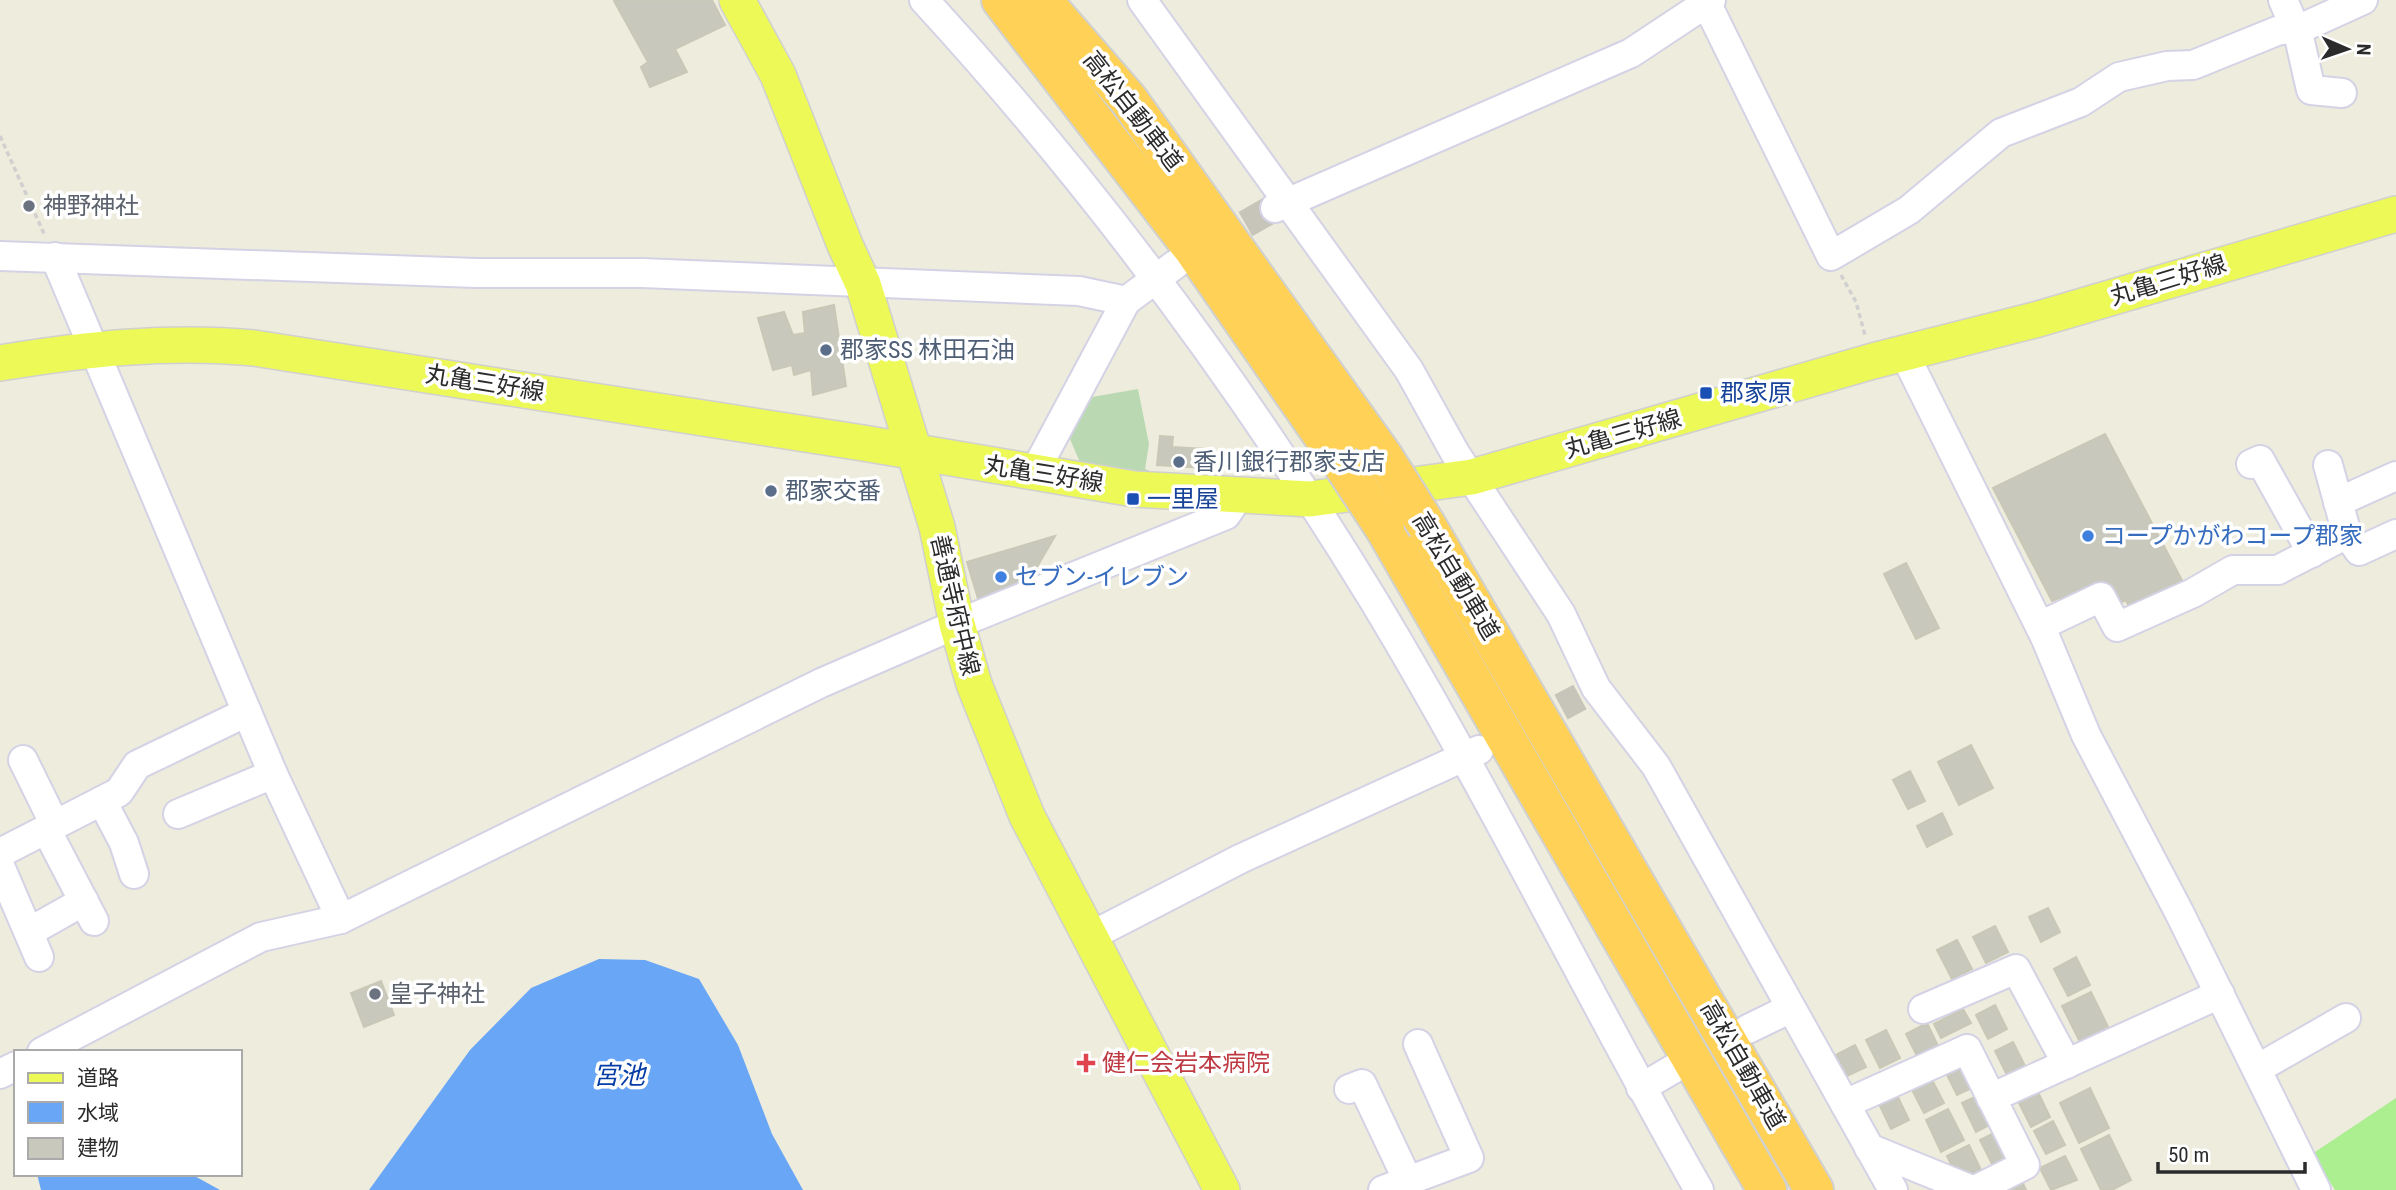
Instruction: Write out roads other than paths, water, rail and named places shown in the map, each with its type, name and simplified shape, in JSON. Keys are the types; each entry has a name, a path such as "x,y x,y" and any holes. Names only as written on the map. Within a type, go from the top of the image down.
{"highway":[{"name":"高松自動車道","path":"1001,0 1193,249 1384,529 1767,1190"},
{"name":"高松自動車道","path":"1042,0 1128,99 1383,456 1427,526 1814,1190"}],"main road":[{"name":"善通寺府中線","path":"737,0 778,75 863,284 937,527 957,624 974,684 1009,774 1222,1190"},
{"name":"丸亀三好線","path":"0,363 96,348 206,343 254,348 1035,471 1134,489 1238,498 1310,499 1472,477 1889,357 2035,320 2396,214"}],"street":[{"path":"924,0 1165,270 1471,755 1641,1088 1699,1190"},
{"path":"1142,0 1281,206 1409,370 1472,477 1561,614 1588,692 1656,766 1893,1190"},
{"path":"2283,0 2295,28 2311,90 2342,93"},
{"path":"1281,206 1631,53 1708,1 1831,256 1909,211 2001,133 2081,102 2132,72 2193,65 2277,31 2308,26 2363,0"},
{"path":"0,256 476,273 642,273 1079,291 1126,301"},
{"path":"55,257 71,300 96,348 273,774 341,919"},
{"path":"1035,471 1126,301 1165,270"},
{"path":"1889,357 2040,626 2086,735 2220,994 2316,1190"},
{"path":"2251,464 2260,460 2312,553"},
{"path":"2328,465 2347,534 2359,551 2394,540"},
{"path":"2338,502 2396,476"},
{"path":"46,1050 261,937 341,919 821,683 957,624 1226,515 1238,498"},
{"path":"2040,626 2102,597 2118,627 2193,593 2233,570 2278,570 2347,534"},
{"path":"0,853 119,792 137,765 247,712"},
{"path":"1091,936 1240,859 1471,755"},
{"path":"0,866 34,944 89,911 23,760"},
{"path":"178,814 273,774"},
{"path":"102,801 124,843 134,874"},
{"path":"1923,1009 2016,969 2067,1064"},
{"path":"1992,1098 2220,994"},
{"path":"1748,1029 1791,1008"},
{"path":"2257,1069 2346,1018"},
{"path":"1349,1089 1362,1084 1395,1185 1469,1158 1418,1044"},
{"path":"1845,1104 1967,1049 2025,1165 1974,1190 1870,1148"},
{"path":"1641,1088 1680,1065"}],"water":[{"name":"宮池","path":"599,959 645,960 699,979 738,1045 772,1134 803,1190 369,1190 470,1050 531,988"},
{"path":"38,1176 195,1176 220,1190 41,1190"}],"tunnel":[{"path":"1209,245 1272,209"},
{"path":"1524,727 1580,697"}],"place":[{"name":"神野神社","path":"29,206"},
{"name":"郡家SS 林田石油","path":"826,350"},
{"name":"郡家原","path":"1706,393"},
{"name":"香川銀行郡家支店","path":"1179,462"},
{"name":"郡家交番","path":"771,491"},
{"name":"一里屋","path":"1133,499"},
{"name":"コープかがわコープ郡家","path":"2088,536"},
{"name":"セブン-イレブン","path":"1001,577"},
{"name":"皇子神社","path":"375,994"},
{"name":"健仁会岩本病院","path":"1086,1063"}]}
